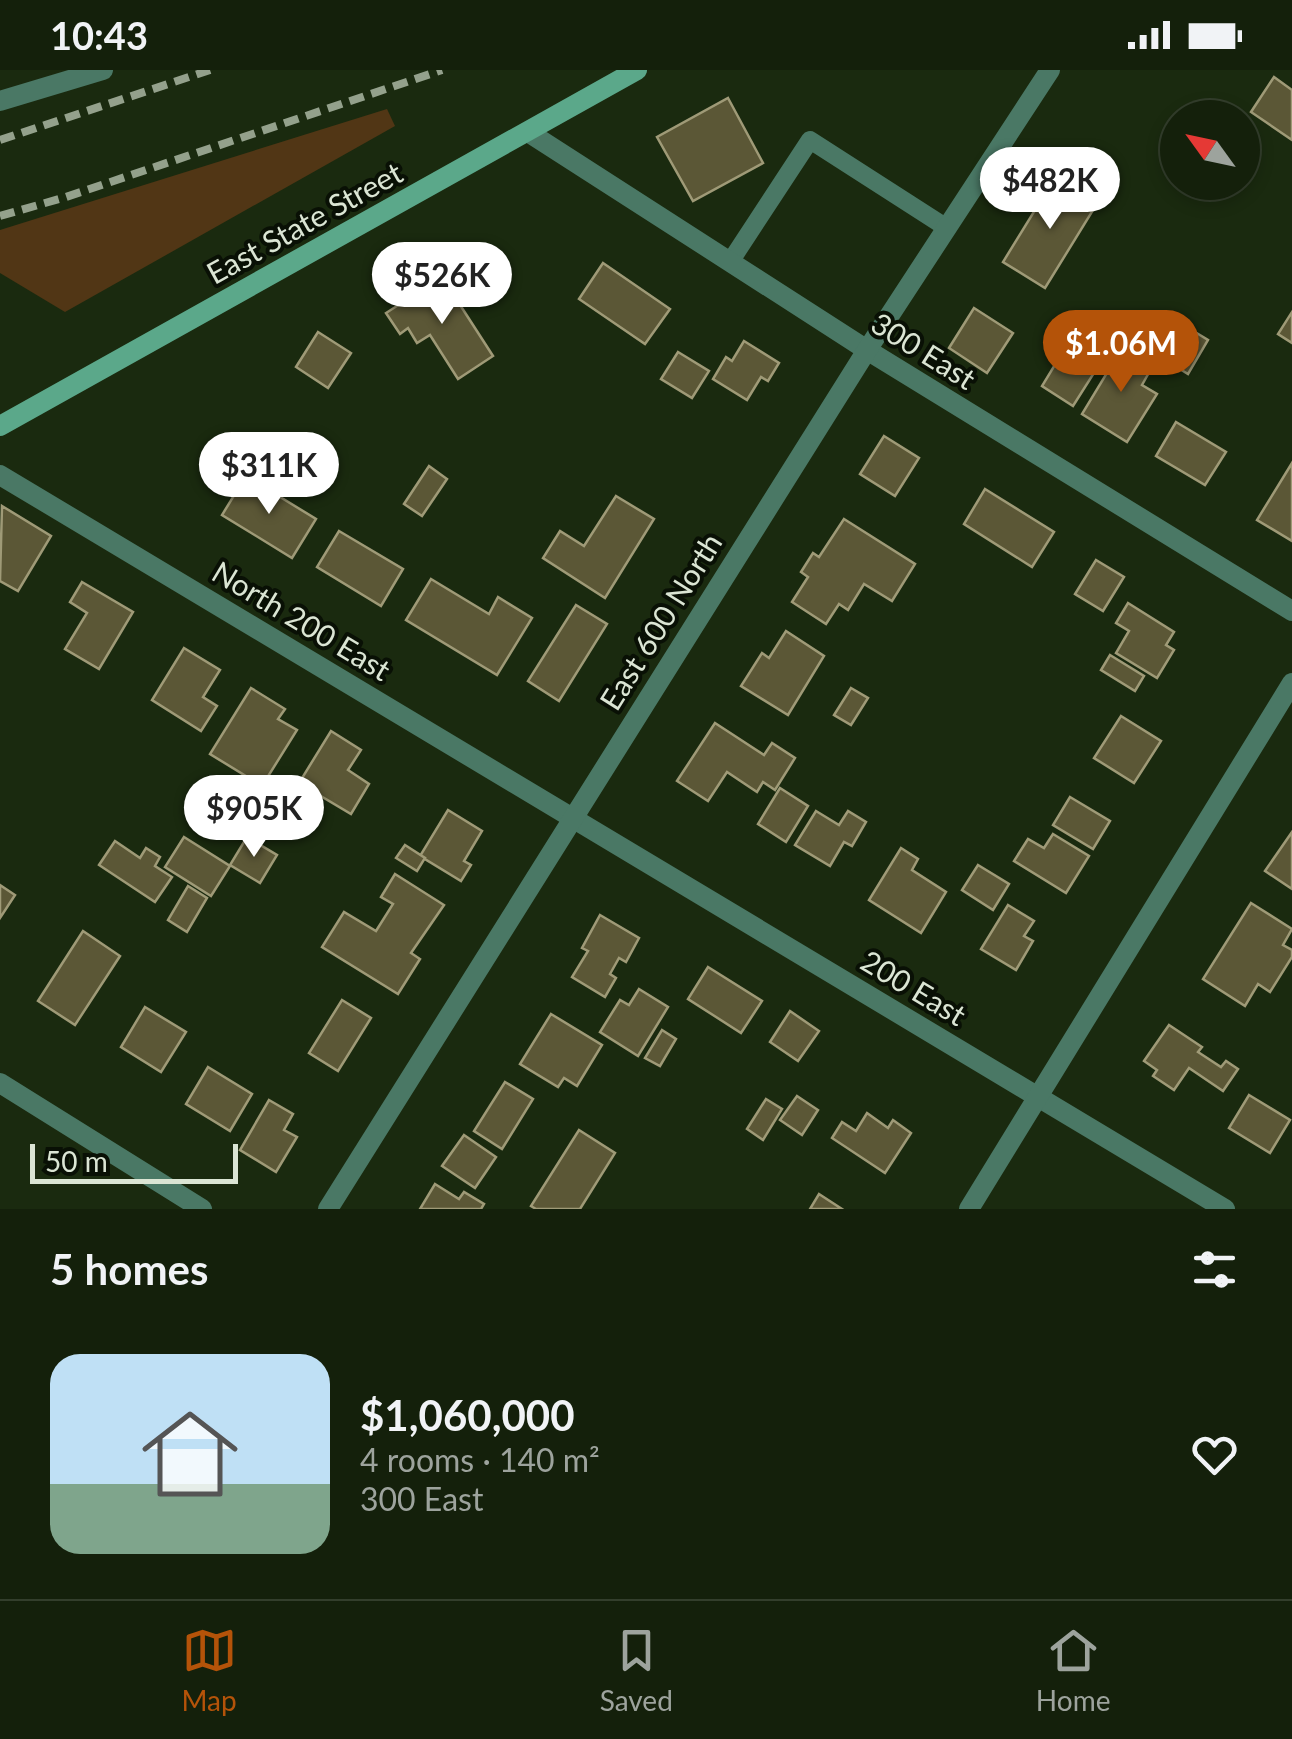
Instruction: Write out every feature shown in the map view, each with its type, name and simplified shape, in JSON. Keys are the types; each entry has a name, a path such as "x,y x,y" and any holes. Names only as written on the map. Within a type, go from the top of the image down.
{"main road":[{"name":"East State Street","path":"0,426 637,70"}],"street":[{"path":"0,102 61,75 103,70"},
{"name":"East 600 North","path":"328,1209 866,350 1050,70"},
{"name":"300 East","path":"528,132 866,350 1292,612"},
{"name":"North 200 East","path":"0,475 572,817"},
{"path":"969,1209 1292,682"},
{"name":"200 East","path":"572,817 1225,1209"},
{"path":"0,1083 202,1209"}],"lane":[{"path":"730,262 810,140 946,228"}],"shaded area":[{"path":"387,109 395,126 65,312 0,273 0,230"}],"building":[{"path":"1274,77 1292,90 1292,140 1260,118 1259,100"},
{"path":"728,98 763,163 693,201 657,137"},
{"path":"1056,176 1098,202 1045,288 1003,262"},
{"path":"603,263 670,309 645,344 579,299"},
{"path":"442,277 493,356 458,379 430,335 417,343 408,328 400,334 386,313"},
{"path":"974,308 1013,333 987,373 949,348"},
{"path":"1292,312 1292,343 1278,334"},
{"path":"1185,326 1208,340 1188,374 1164,359"},
{"path":"1094,331 1113,343 1073,406 1042,386 1073,335 1087,344"},
{"path":"318,332 351,353 328,388 296,367"},
{"path":"744,341 779,363 768,381 761,377 747,400 713,379 726,357 732,361"},
{"path":"1113,345 1151,369 1142,385 1157,394 1127,442 1082,414 1110,368 1101,363"},
{"path":"678,352 709,371 692,398 661,379"},
{"path":"1176,422 1226,452 1205,485 1156,456"},
{"path":"884,436 919,458 895,496 860,474"},
{"path":"1292,463 1292,541 1257,520"},
{"path":"429,466 447,479 422,516 404,504"},
{"path":"246,476 316,519 292,558 222,515"},
{"path":"985,489 1054,532 1032,567 964,524"},
{"path":"616,496 654,519 605,598 543,558 560,531 584,546"},
{"path":"2,506 51,536 18,591 0,581"},
{"path":"844,519 915,564 892,601 864,584 848,610 839,604 826,624 792,602 808,577 801,572 813,553 819,557"},
{"path":"339,531 403,569 381,606 317,567"},
{"path":"1096,560 1124,577 1103,611 1075,594"},
{"path":"431,579 489,614 498,597 532,618 497,675 406,620"},
{"path":"82,582 133,612 99,669 65,649 87,613 70,602"},
{"path":"1128,603 1174,632 1166,645 1174,650 1157,678 1116,653 1129,631 1116,623"},
{"path":"576,605 607,624 559,701 528,681"},
{"path":"786,631 824,656 788,715 741,686 762,653 769,658"},
{"path":"184,648 220,670 203,697 217,706 201,731 152,700"},
{"path":"1110,655 1144,676 1135,691 1101,670"},
{"path":"251,688 285,709 278,719 297,730 262,786 210,754"},
{"path":"851,688 868,698 851,725 834,715"},
{"path":"1121,716 1161,741 1134,783 1094,758"},
{"path":"715,723 764,755 772,743 795,758 775,790 763,782 757,792 727,772 708,801 677,781"},
{"path":"331,731 361,750 348,770 369,784 351,814 299,783"},
{"path":"780,788 808,806 786,842 758,824"},
{"path":"1070,797 1110,821 1093,849 1053,825"},
{"path":"448,810 482,831 464,861 471,865 461,881 420,856"},
{"path":"816,811 839,825 848,811 866,822 852,846 844,842 830,866 795,845"},
{"path":"1292,832 1292,889 1265,871"},
{"path":"1053,834 1089,856 1066,893 1014,861 1028,839 1044,848"},
{"path":"184,837 230,866 211,896 165,867"},
{"path":"247,837 277,855 260,883 230,865"},
{"path":"115,841 140,858 146,848 160,857 155,866 172,877 155,902 99,865"},
{"path":"405,845 425,858 417,871 396,858"},
{"path":"901,848 918,859 912,870 946,892 921,933 869,900"},
{"path":"978,865 1009,884 993,910 962,890"},
{"path":"395,874 444,905 411,953 420,959 398,994 322,947 344,912 376,931 393,904 381,897"},
{"path":"0,885 15,895 0,918"},
{"path":"188,886 207,898 187,932 168,920"},
{"path":"1251,903 1292,929 1283,945 1292,950 1292,957 1270,992 1258,984 1245,1006 1203,979"},
{"path":"1008,905 1034,921 1024,936 1033,941 1016,970 981,949"},
{"path":"600,915 639,938 626,962 619,958 610,974 616,978 605,997 572,977 588,951 582,948"},
{"path":"83,931 120,956 75,1025 38,1001"},
{"path":"708,967 762,1001 741,1033 688,999"},
{"path":"639,989 668,1007 638,1056 600,1032 620,1000 629,1005"},
{"path":"342,1000 371,1018 338,1071 309,1053"},
{"path":"145,1007 186,1032 161,1072 121,1047"},
{"path":"790,1011 819,1031 798,1061 770,1042"},
{"path":"551,1014 602,1045 577,1086 564,1078 558,1087 520,1064"},
{"path":"1169,1025 1202,1047 1198,1052 1221,1067 1226,1061 1238,1069 1223,1091 1189,1068 1174,1090 1153,1076 1157,1070 1144,1061"},
{"path":"662,1030 676,1039 660,1066 645,1058"},
{"path":"208,1067 252,1094 230,1131 186,1104"},
{"path":"505,1082 533,1099 502,1149 474,1131"},
{"path":"1249,1095 1290,1120 1270,1153 1229,1128"},
{"path":"797,1096 818,1110 802,1135 780,1120"},
{"path":"766,1099 782,1109 763,1140 747,1129"},
{"path":"269,1100 293,1114 284,1130 297,1137 276,1172 240,1150"},
{"path":"867,1113 888,1128 893,1120 911,1133 885,1173 832,1138 842,1122 856,1131"},
{"path":"579,1130 615,1153 580,1209 536,1209 531,1206"},
{"path":"464,1135 496,1157 475,1188 442,1166"},
{"path":"435,1184 459,1199 464,1192 484,1204 481,1209 420,1209"},
{"path":"819,1194 842,1209 810,1209"}],"railway":[{"path":"0,140 210,70"},
{"path":"0,216 442,70"}]}
